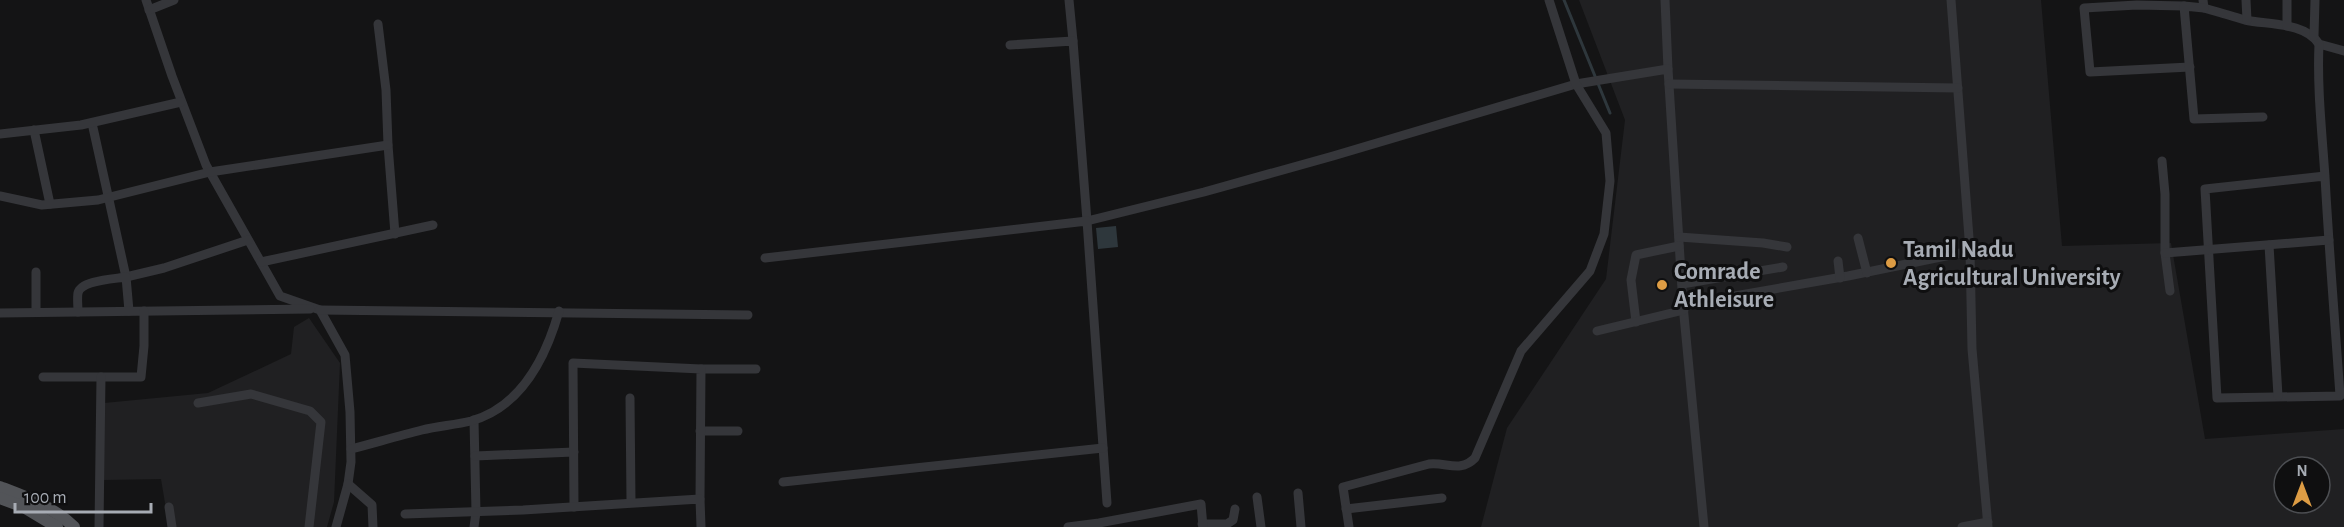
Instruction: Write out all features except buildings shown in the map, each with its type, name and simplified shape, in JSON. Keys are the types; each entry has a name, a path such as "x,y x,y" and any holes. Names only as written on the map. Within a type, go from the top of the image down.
{"main road":[{"path":"0,487 31,499 47,519 57,527"},
{"path":"0,498 47,519 74,527"}],"street":[{"path":"174,0 147,5 181,102 210,172 280,296 318,309 345,355 351,449 348,484 336,527"},
{"path":"1070,0 1107,503"},
{"path":"1349,527 1343,487 1429,464 1440,463 1460,467 1469,464 1475,458 1521,351 1590,271 1604,234 1610,181 1606,133 1576,84 1549,0"},
{"path":"1665,0 1683,307 1704,527"},
{"path":"1951,0 1970,251 1972,349 1988,525 1962,527"},
{"path":"2246,0 2247,20"},
{"path":"2287,0 2287,26"},
{"path":"2315,0 2329,240 2342,396 2217,398 2205,189 2325,176"},
{"path":"2190,67 2090,72 2085,8 2204,4 2247,20 2287,26 2344,51"},
{"path":"2184,6 2194,119 2263,117"},
{"path":"378,24 386,90 395,234"},
{"path":"1010,45 1073,41"},
{"path":"765,258 1087,221 1204,192 1333,156 1576,84 1668,69"},
{"path":"1669,84 1958,88"},
{"path":"0,134 92,123 181,102"},
{"path":"92,123 126,277 129,311"},
{"path":"34,130 50,204"},
{"path":"0,196 42,205 110,197 210,172 388,145"},
{"path":"2162,162 2165,194 2165,253 2170,291"},
{"path":"261,262 433,225"},
{"path":"1858,238 1867,273"},
{"path":"78,312 78,291 82,287 94,282 164,268 248,240"},
{"path":"2165,253 2329,240"},
{"path":"1636,322 1631,280 1636,255 1679,241 1763,243 1787,248"},
{"path":"2269,245 2278,396"},
{"path":"1597,331 1636,322 1683,307 1867,273 1970,251"},
{"path":"1838,261 1840,278"},
{"path":"1682,284 1783,267"},
{"path":"36,272 36,312"},
{"path":"0,313 318,309 748,315"},
{"path":"43,377 141,376 144,311"},
{"path":"351,449 423,429 474,420 495,411 521,389 537,365 559,311"},
{"path":"574,507 573,363 701,369 756,369"},
{"path":"701,369 701,527"},
{"path":"99,527 101,377"},
{"path":"198,403 251,394 310,411 321,422 309,527"},
{"path":"630,398 631,502"},
{"path":"474,420 476,513 474,527"},
{"path":"700,431 738,431"},
{"path":"783,482 1103,447"},
{"path":"475,456 574,452"},
{"path":"348,484 372,505 373,527"},
{"path":"1298,493 1301,527"},
{"path":"1257,497 1261,527"},
{"path":"1346,509 1442,498"},
{"path":"405,514 476,513 700,499"},
{"path":"1068,527 1201,504 1203,526 1227,524 1233,520 1235,508"},
{"path":"169,507 172,527"}],"shaded area":[{"name":"Tamil Nadu Agricultural University","path":"1579,0 2041,0 2062,246 2171,243 2205,439 2344,429 2344,527 1481,527 1507,428 1606,279 1625,120"},
{"path":"1116,226 1118,247 1098,249 1096,228"},
{"path":"309,318 340,363 334,502 327,527 169,527 161,479 104,480 104,403 208,393 291,354 294,327"}],"waterway":[{"path":"1564,0 1610,113"}],"place":[{"name":"Tamil Nadu Agricultural University","path":"1891,263"},
{"name":"Comrade Athleisure","path":"1662,285"}]}
